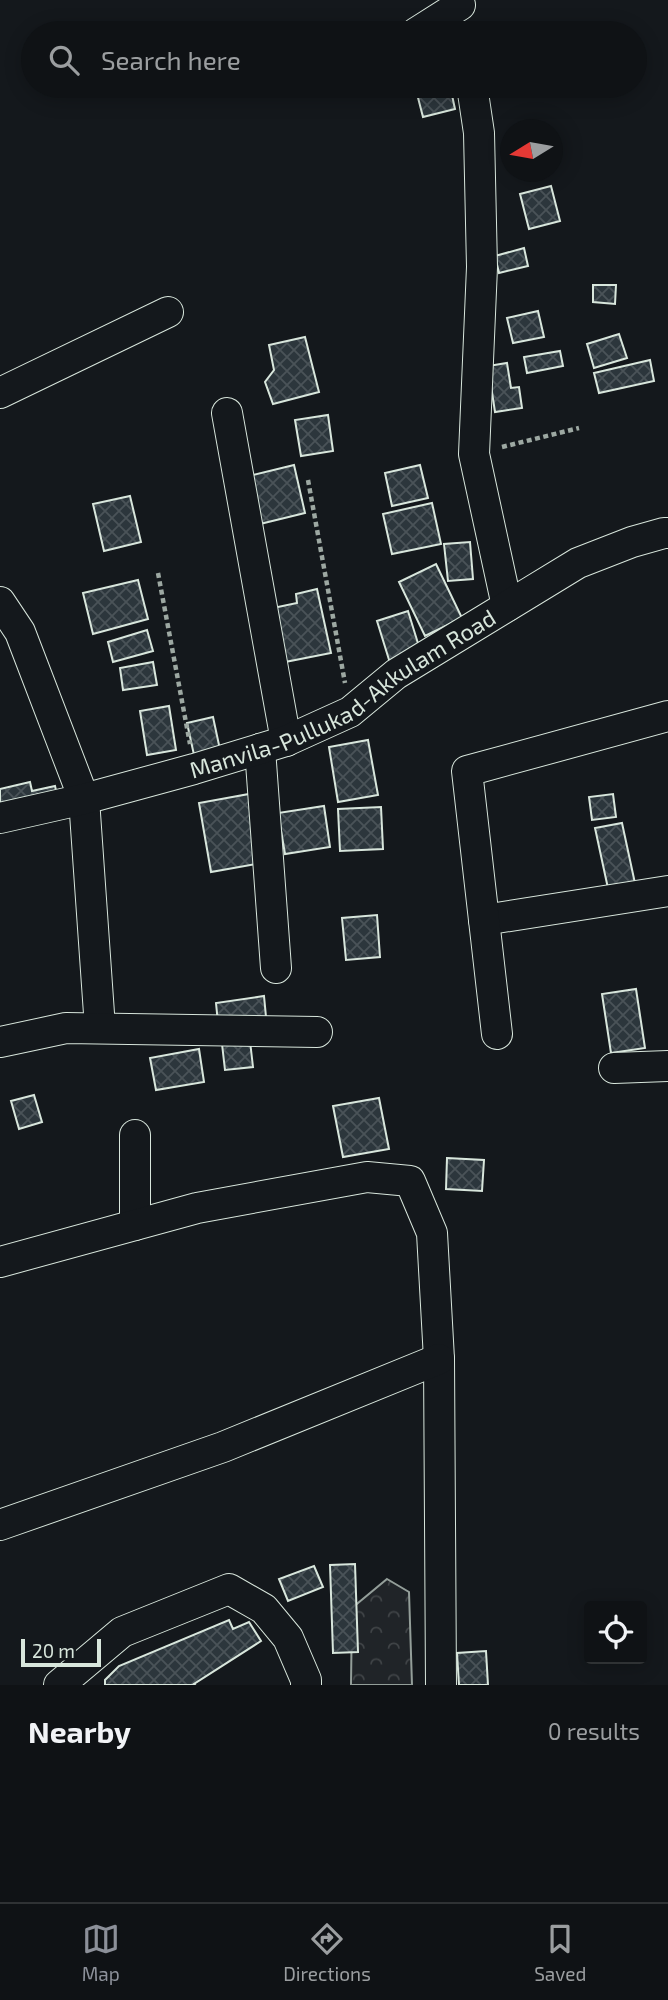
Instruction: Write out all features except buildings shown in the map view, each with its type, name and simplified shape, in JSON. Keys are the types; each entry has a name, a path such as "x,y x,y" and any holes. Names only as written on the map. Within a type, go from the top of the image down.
{"street":[{"path":"443,21 461,13"},
{"path":"474,98 479,133 482,267 474,454 507,606"},
{"path":"0,393 168,312"},
{"path":"227,413 273,745 276,968"},
{"name":"Manvila-Pullukad-Akkulam Road","path":"0,818 84,799 273,745 350,712 396,674 578,563 632,542 668,533"},
{"path":"0,602 20,632 84,799 100,1028"},
{"path":"497,1034 467,771 668,716"},
{"path":"484,920 668,891"},
{"path":"0,1042 66,1028 317,1032"},
{"path":"614,1068 668,1066"},
{"path":"135,1135 135,1225"},
{"path":"0,1262 197,1208 367,1177 410,1181 432,1233 439,1359 441,1685"},
{"path":"0,1525 223,1447 439,1359"},
{"path":"59,1685 122,1632 229,1589 264,1609 288,1638 306,1685"}],"path":[{"path":"474,454 579,428"},
{"path":"308,480 350,712"},
{"path":"158,573 194,769"}],"green space":[{"path":"387,1579 409,1592 412,1685 351,1685 352,1608"}]}
